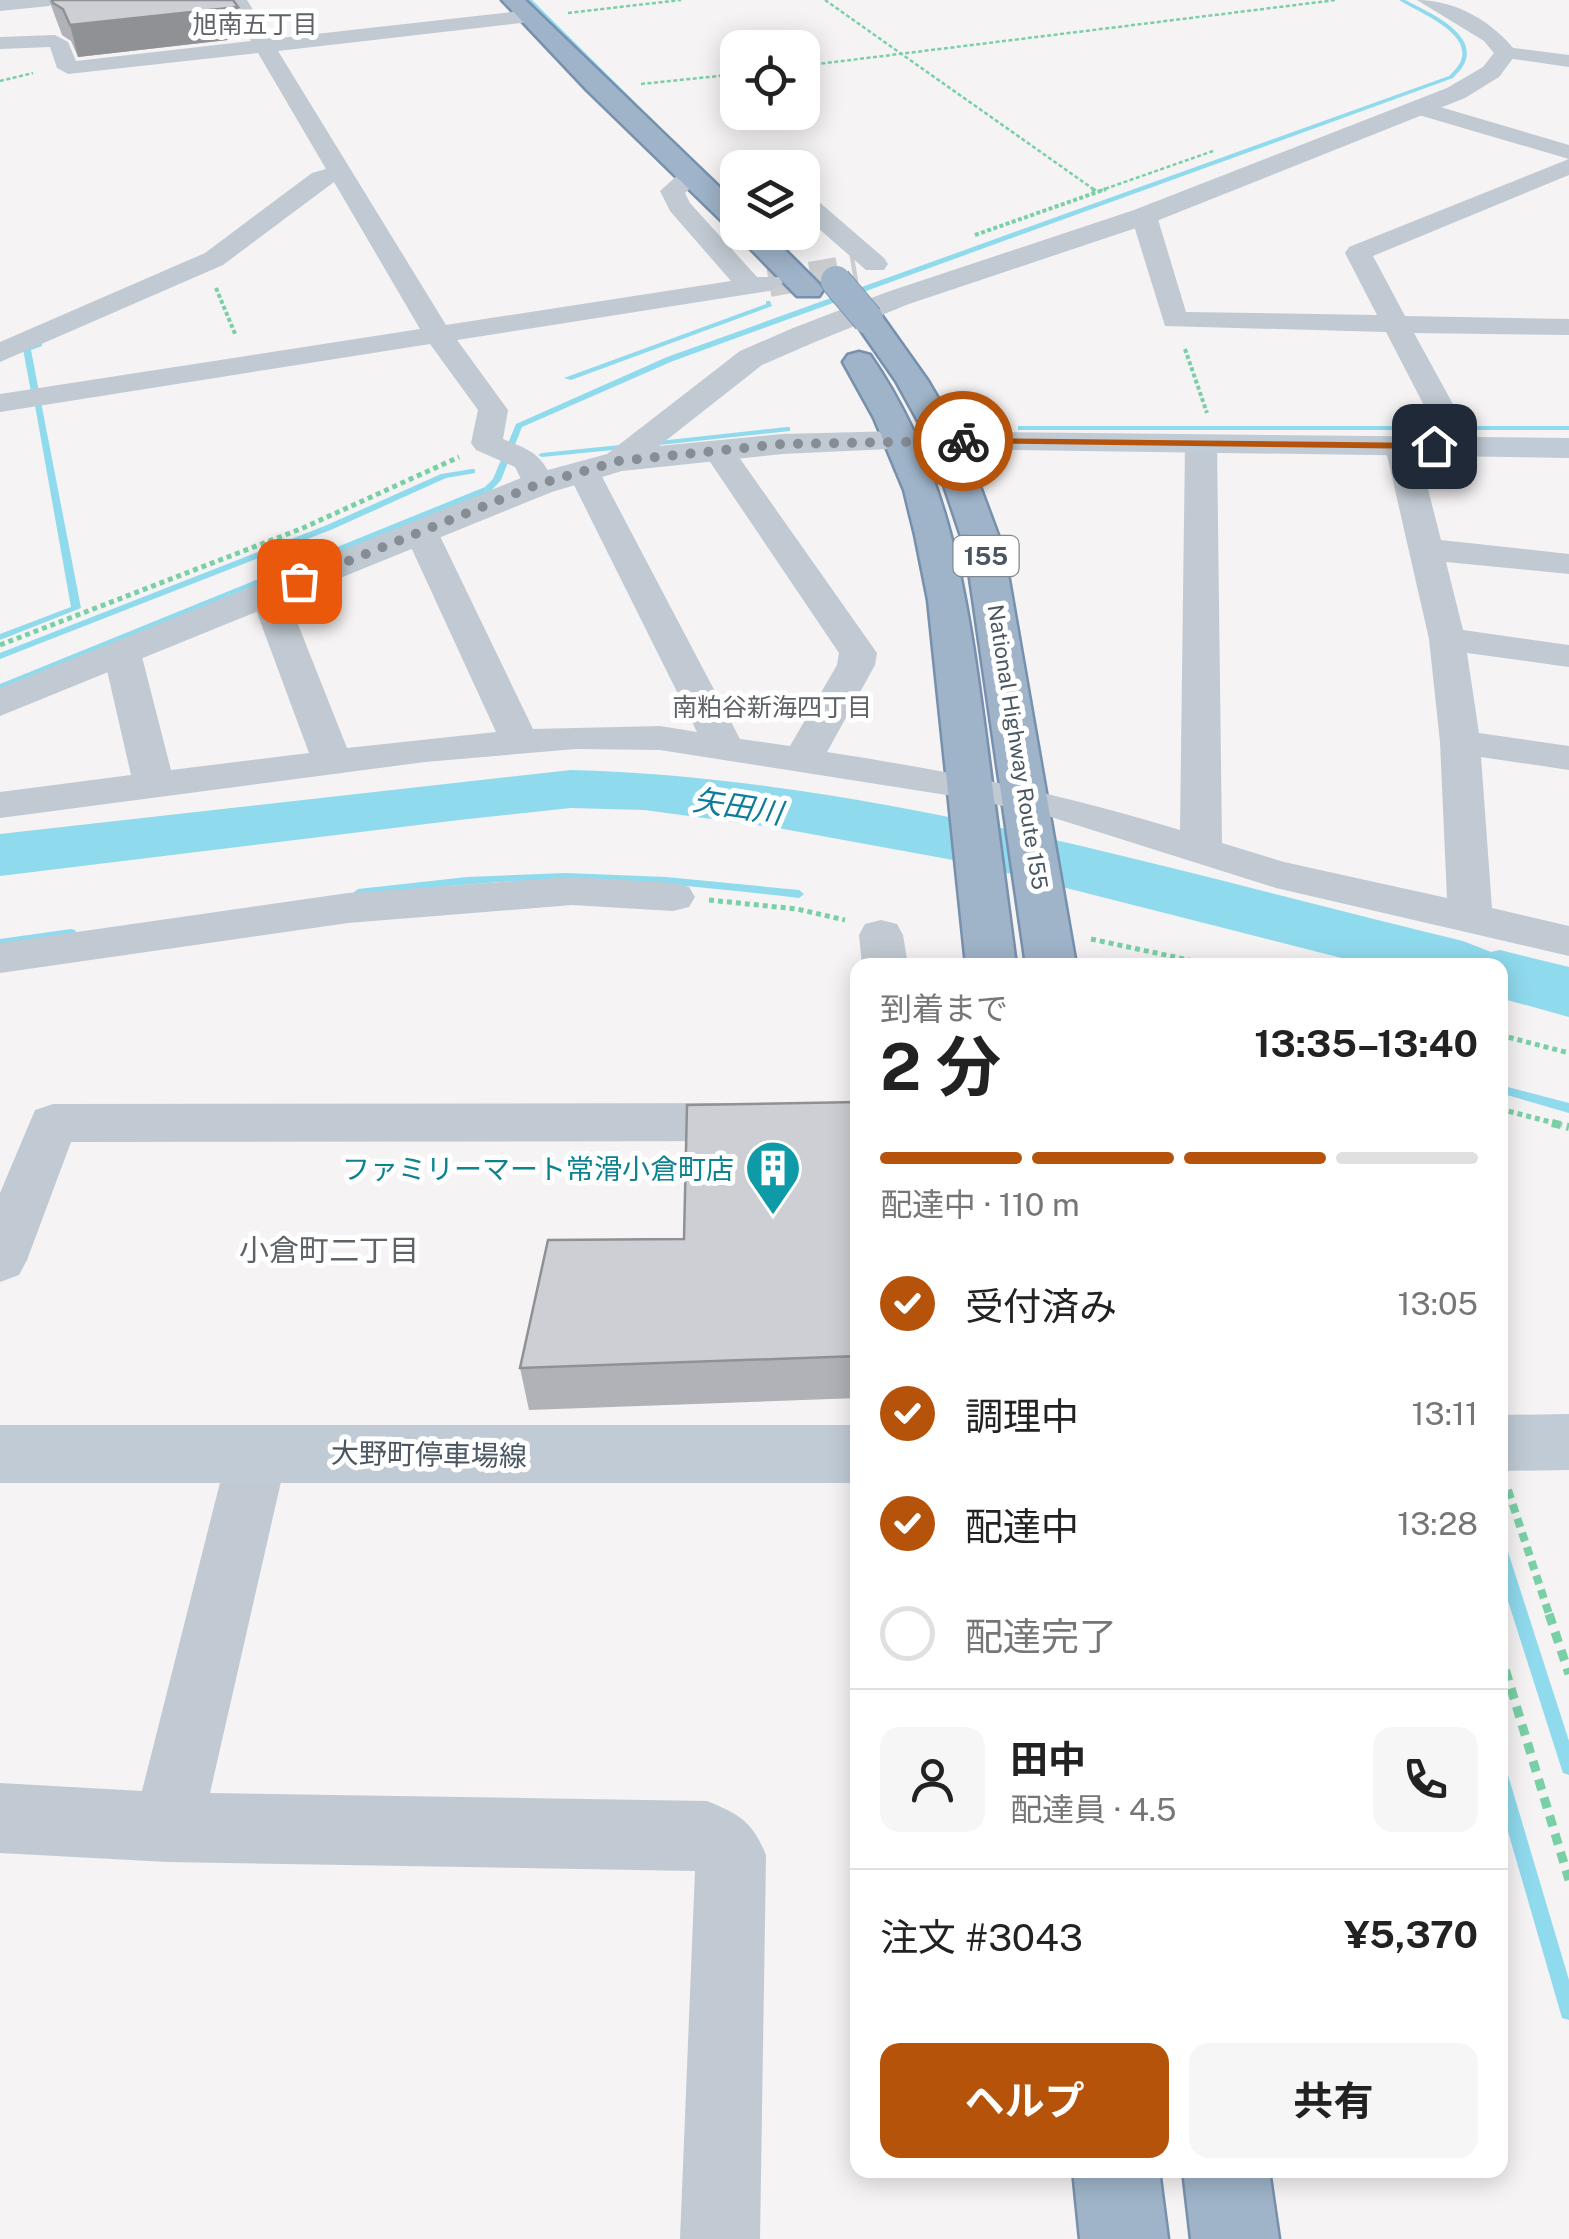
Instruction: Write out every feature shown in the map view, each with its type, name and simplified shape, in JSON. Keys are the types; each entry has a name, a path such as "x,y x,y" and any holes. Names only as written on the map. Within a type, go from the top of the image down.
{"highway":[{"path":"537,8 635,85"},
{"path":"537,8 689,178 720,205"},
{"name":"National Highway Route 155","path":"774,250 822,285"},
{"name":"National Highway Route 155","path":"798,250 853,325 912,381 946,441 984,551 1047,937"},
{"name":"National Highway Route 155","path":"853,325 875,387 922,490 934,535 948,600 991,958"},
{"path":"1117,2178 1124,2239"},
{"path":"1227,2178 1235,2239"}],"main road":[{"path":"900,441 1205,432 1401,446 1569,448"},
{"path":"1508,1460 1569,1442"},
{"name":"大野町停車場線","path":"0,1454 258,1452 653,1458 850,1454"}],"street":[{"path":"0,5 49,0"},
{"path":"237,0 438,335 492,410 486,443 528,461 539,484"},
{"path":"1428,0 1516,53 1569,61"},
{"path":"0,42 55,41 61,46 68,68 537,8"},
{"path":"619,461 751,358 898,298 1144,216 1420,108 1476,83 1546,36"},
{"path":"1420,108 1569,152"},
{"path":"1466,446 1446,419 1358,252 1569,166"},
{"path":"0,353 214,258 321,178 343,172"},
{"path":"0,404 759,284 679,206 672,191 689,178"},
{"path":"820,216 875,264"},
{"path":"1144,216 1175,320 1569,328"},
{"path":"1201,849 1205,432"},
{"path":"0,703 539,484 583,471 619,461 718,450 830,441 900,441"},
{"path":"1401,446 1447,639 1460,742 1470,917"},
{"path":"718,450 858,652 856,665 803,759"},
{"path":"583,471 725,748"},
{"path":"421,532 519,740"},
{"path":"1425,550 1569,564"},
{"path":"268,594 333,762"},
{"path":"1447,639 1569,656"},
{"path":"122,653 154,785"},
{"path":"0,805 519,740 622,736 803,759 1201,849 1276,874 1569,941"},
{"path":"1460,742 1569,758"},
{"path":"0,958 388,904 572,892 673,897"},
{"path":"0,1260 54,1123 850,1122"},
{"path":"168,1828 258,1452"},
{"path":"0,1818 168,1828 707,1836 731,1855 720,2239"}],"path":[{"path":"537,8 681,0"},
{"path":"825,0 1097,192"},
{"path":"820,64 1336,0"},
{"path":"635,85 720,76"},
{"path":"972,236 1226,147"},
{"path":"197,266 209,272 248,365"},
{"path":"1175,320 1205,432"},
{"path":"0,645 303,528 486,443"},
{"path":"673,897 815,912 883,950"},
{"path":"1047,937 1079,937 1179,958"},
{"path":"1508,1037 1569,1052"},
{"path":"1508,1111 1569,1127"},
{"path":"1508,1478 1569,1674"},
{"path":"1508,1678 1569,1880"}],"building":[{"path":"52,0 233,0 238,7 70,25 63,9"},
{"name":"ファミリーマート常滑小倉町店","path":"850,1102 850,1356 520,1368 548,1240 684,1239 687,1105"}],"waterway":[{"path":"529,0 656,126"},
{"path":"0,687 488,489 497,480 519,426 670,359 1451,77 1462,64 1462,41 1441,22 1401,0"},
{"path":"568,378 770,305 768,302"},
{"path":"35,392 27,349 39,344"},
{"path":"0,637 76,608 37,402"},
{"path":"1021,428 1569,428"},
{"path":"650,444 787,429"},
{"path":"542,455 630,446"},
{"path":"0,656 330,527 444,476 472,471"},
{"name":"矢田川","path":"0,855 459,800 571,789 644,791 778,808 964,841 1435,958"},
{"path":"358,893 467,881 566,876 799,894"},
{"path":"0,943 71,933"},
{"name":"矢田川","path":"1508,976 1569,992"},
{"path":"1508,1091 1569,1108"},
{"path":"1508,1577 1569,1767"},
{"path":"1508,1802 1569,2011"}],"tunnel":[{"path":"769,283 856,268"}],"way so far":[{"path":"299,581 539,484 619,461 846,440 963,441"}],"place":[{"name":"ファミリーマート常滑小倉町店","path":"773,1217"}],"district":[{"name":"旭南五丁目","path":"255,24"},
{"name":"南粕谷新海四丁目","path":"772,707"},
{"name":"小倉町二丁目","path":"329,1250"}],"route":[{"path":"963,441 1434,446"}]}
